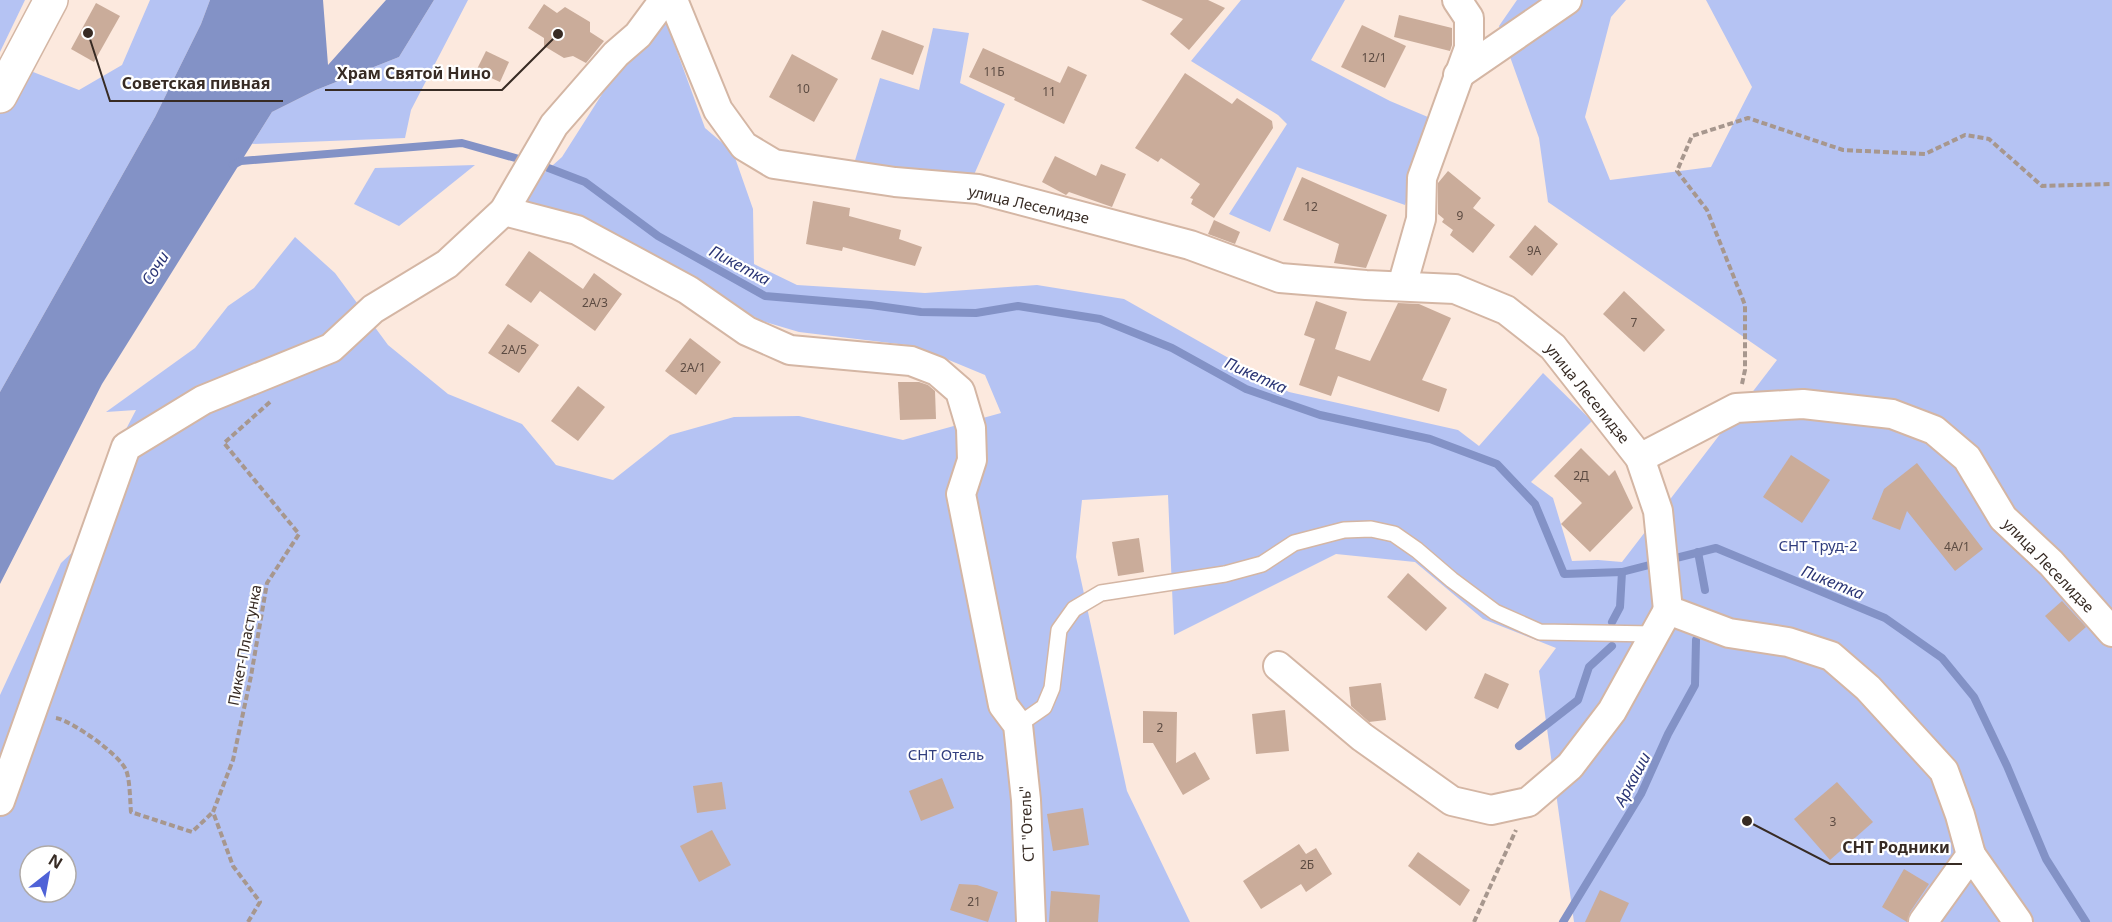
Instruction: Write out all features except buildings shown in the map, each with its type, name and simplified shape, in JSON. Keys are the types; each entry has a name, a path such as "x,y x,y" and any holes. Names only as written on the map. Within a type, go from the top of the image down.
{"street":[{"path":"0,96 51,0"},
{"path":"0,801 126,447 203,400 331,348 374,309 447,264 504,211 554,125 616,54 638,35 664,0"},
{"name":"улица Леселидзе","path":"673,0 718,110 744,146 774,164 895,182 978,189 1190,246 1280,278 1455,289 1506,310 1553,347 1640,458 1658,511 1662,556 1661,622"},
{"path":"1402,286 1421,219 1422,178 1469,48 1469,18 1457,0"},
{"path":"1458,75 1560,3"},
{"path":"504,211 576,230 688,290 747,331 790,350 911,361 937,371 960,391 971,428 972,460 962,494 1003,705 1018,725"},
{"name":"улица Леселидзе","path":"1640,458 1736,408 1803,404 1892,414 1934,430 1968,458 2002,518 2051,563 2112,632"},
{"path":"1278,666 1362,737 1452,801 1491,810 1528,802 1570,766 1612,711 1661,622 1788,642 1832,656 1868,688 1944,771 1971,855 2018,922"},
{"name":"СТ \"Отель\"","path":"1018,725 1026,800 1031,922"},
{"path":"1923,922 1971,855"}],"lane":[{"path":"1018,725 1044,707 1052,688 1059,630 1074,609 1101,593 1225,574 1262,564 1294,543 1344,530 1371,529 1394,534 1495,612 1540,632 1661,622"}],"path":[{"path":"1736,408 1745,370 1745,305 1707,210 1677,171 1692,136 1748,118 1843,150 1924,154 1965,135 1989,140 2042,186 2112,184"},
{"name":"Пикет-Пластунка","path":"213,812 233,760 252,676 267,583 299,534 224,443 271,403 270,373"},
{"path":"31,714 65,720 101,744 125,769 131,812 192,832 213,812 234,866 261,902 248,922"},
{"path":"1474,922 1528,802"}],"green space":[{"path":"0,0 25,0 0,52"},
{"path":"150,0 210,0 201,24 155,117 0,392 0,59 79,90 122,65"},
{"path":"434,0 468,0 411,110 405,138 252,144 272,112 316,90 399,57"},
{"path":"1241,0 1345,0 1311,60 1390,101 1435,120 1405,205 1297,167 1270,232 1229,214 1287,124 1278,115 1191,61"},
{"path":"1517,0 1626,0 1611,17 1585,117 1610,180 1711,167 1752,87 1706,0 2112,0 2112,922 1574,922 1539,671 1556,648 1483,619 1415,562 1336,554 1174,635 1168,495 1082,500 1076,557 1127,791 1190,922 0,922 0,695 61,563 83,542 100,479 136,410 106,412 195,348 228,306 254,288 295,237 335,273 388,345 448,394 522,424 556,465 613,480 670,435 734,417 799,416 903,440 1001,413 985,375 915,346 799,332 762,321 576,218 526,204 534,182 562,157 604,91 663,13 705,128 733,152 753,209 754,264 797,285 925,293 1037,285 1124,299 1289,392 1458,430 1479,446 1543,373 1592,421 1531,482 1553,498 1572,561 1622,562 1777,360 1548,202 1539,138 1499,26"},
{"path":"933,28 969,33 960,83 1005,104 973,177 853,167 880,78 919,90"},
{"path":"475,165 399,226 354,204 375,168"}],"water":[{"name":"Сочи","path":"210,0 323,0 328,65 386,0 434,0 399,57 316,90 272,112 102,384 0,584 0,392 155,117 201,24"}],"waterway":[{"name":"Пикетка","path":"233,165 241,161 462,143 526,161"},
{"name":"Пикетка","path":"538,164 585,182 658,236 765,296 871,305 921,312 976,313 1018,306 1100,319 1172,348 1246,389 1320,415 1430,439 1497,464 1535,504 1564,574 1622,572 1657,563"},
{"name":"Пикетка","path":"1668,560 1716,548 1885,618 1942,658 1974,697 2007,766 2046,859 2086,922"},
{"path":"1698,552 1705,590"},
{"path":"1612,622 1620,607 1622,572"},
{"name":"Аркаши","path":"1563,922 1641,794 1668,734 1695,685 1696,640"},
{"path":"1519,746 1578,700 1589,667 1612,646"}],"place":[{"name":"Советская пивная","path":"88,33"},
{"name":"Храм Святой Нино","path":"558,34"},
{"name":"СНТ Родники","path":"1747,821"}],"park label":[{"name":"СНТ Труд-2","path":"1818,545"},
{"name":"СНТ Отель","path":"946,754"}]}
